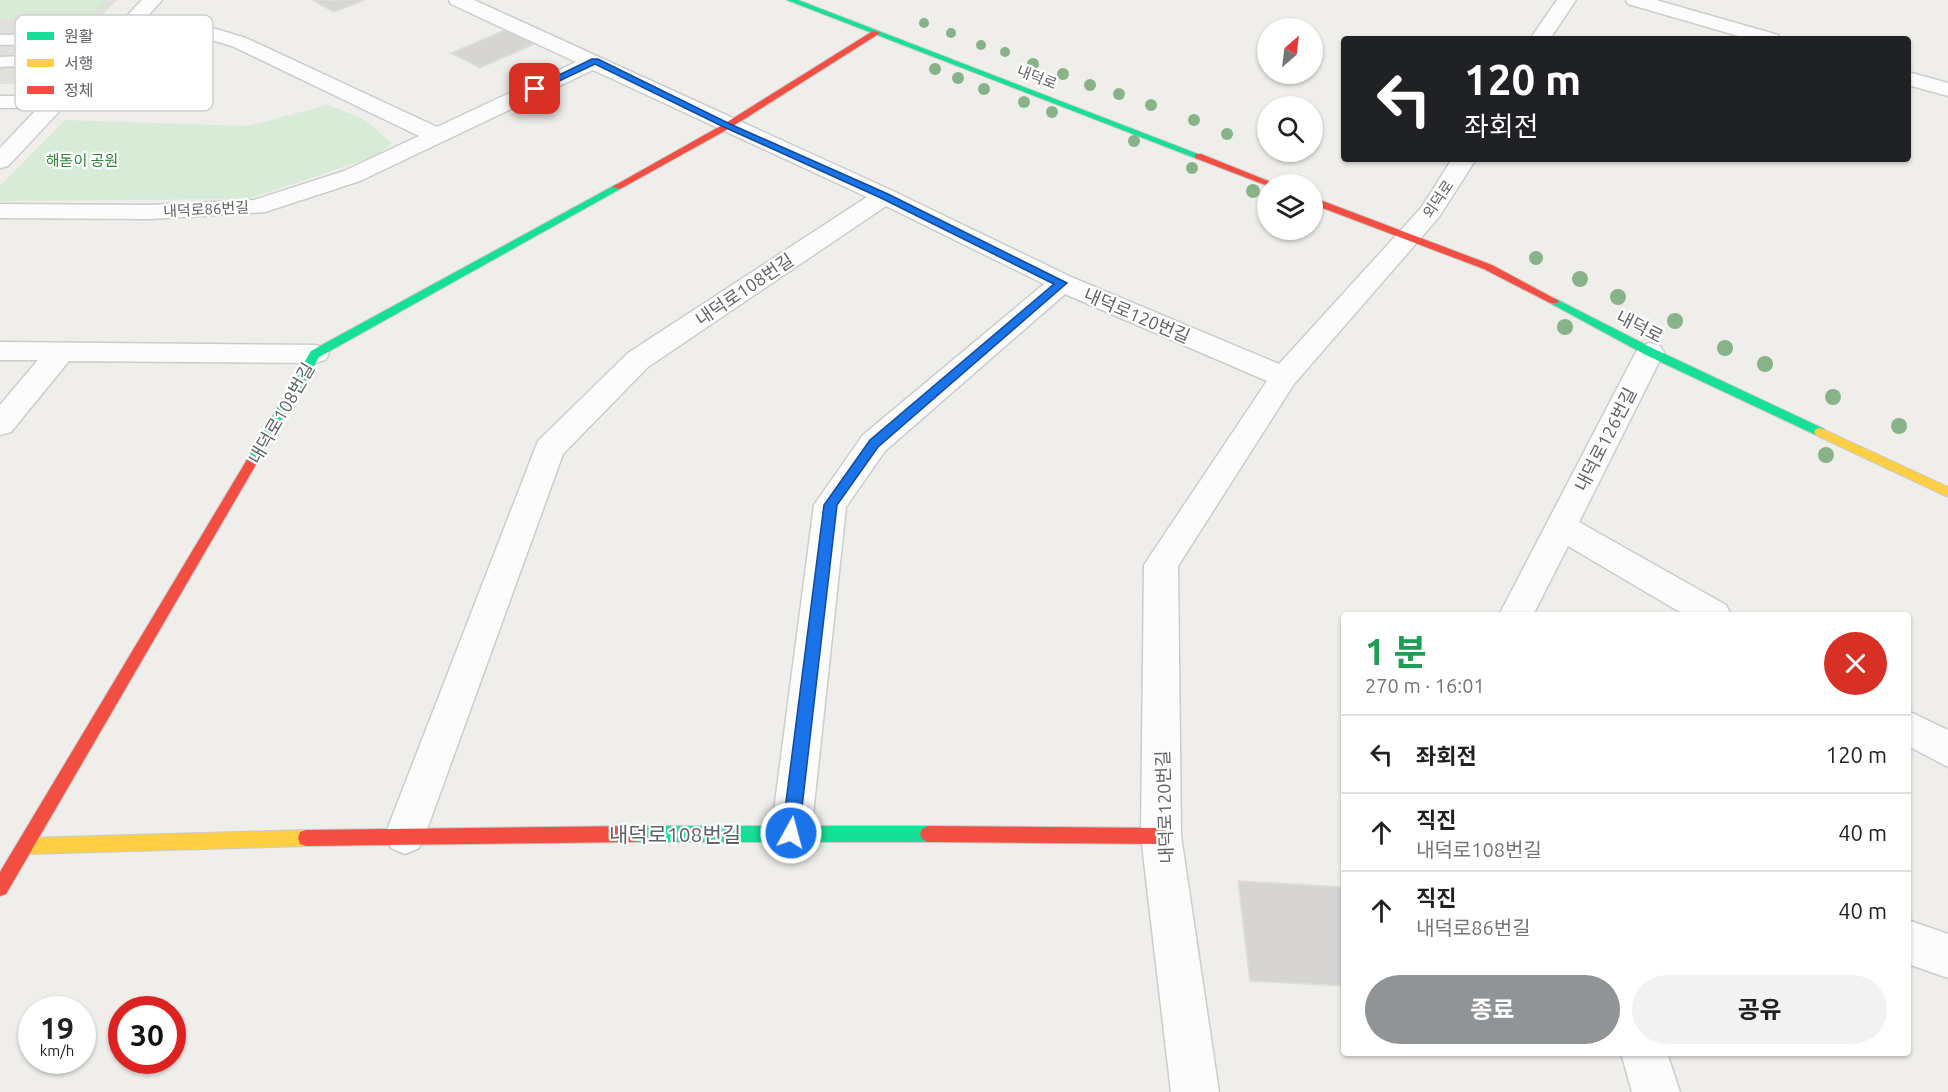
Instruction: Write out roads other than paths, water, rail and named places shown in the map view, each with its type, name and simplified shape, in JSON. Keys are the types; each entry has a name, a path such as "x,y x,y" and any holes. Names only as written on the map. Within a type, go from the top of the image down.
{"street":[{"path":"139,15 153,0"},
{"path":"458,0 595,61 727,126 885,196 1062,283"},
{"name":"내덕로","path":"791,0 1257,178"},
{"path":"1542,36 1567,0"},
{"path":"1635,0 1761,36"},
{"name":"내덕로108번길","path":"0,888 315,354 727,126 876,33"},
{"path":"213,34 239,42 435,135"},
{"name":"내덕로86번길","path":"0,211 150,212 256,207 352,176 595,61"},
{"path":"1911,79 1948,90"},
{"path":"0,161 46,111"},
{"name":"외덕로","path":"1409,237 1430,212 1462,162"},
{"name":"내덕로108번길","path":"405,835 549,449 638,360 885,196"},
{"name":"내덕로","path":"1323,204 1488,267 1650,352 1948,492"},
{"name":"내덕로120번길","path":"1195,1092 1161,836 1161,565 1284,377 1409,237"},
{"name":"내덕로120번길","path":"791,833 830,505 874,443 1062,283 1284,377"},
{"path":"0,351 315,354"},
{"path":"0,425 60,352"},
{"name":"내덕로126번길","path":"1518,612 1650,352"},
{"path":"1561,527 1709,612"},
{"path":"1911,729 1948,750"},
{"name":"내덕로108번길","path":"26,846 405,835 791,833 1161,836"},
{"path":"1911,943 1948,956"},
{"path":"1645,1056 1656,1092"}],"lane":[{"path":"0,40 15,40"}],"park label":[{"name":"해돋이 공원","path":"82,160"}]}
